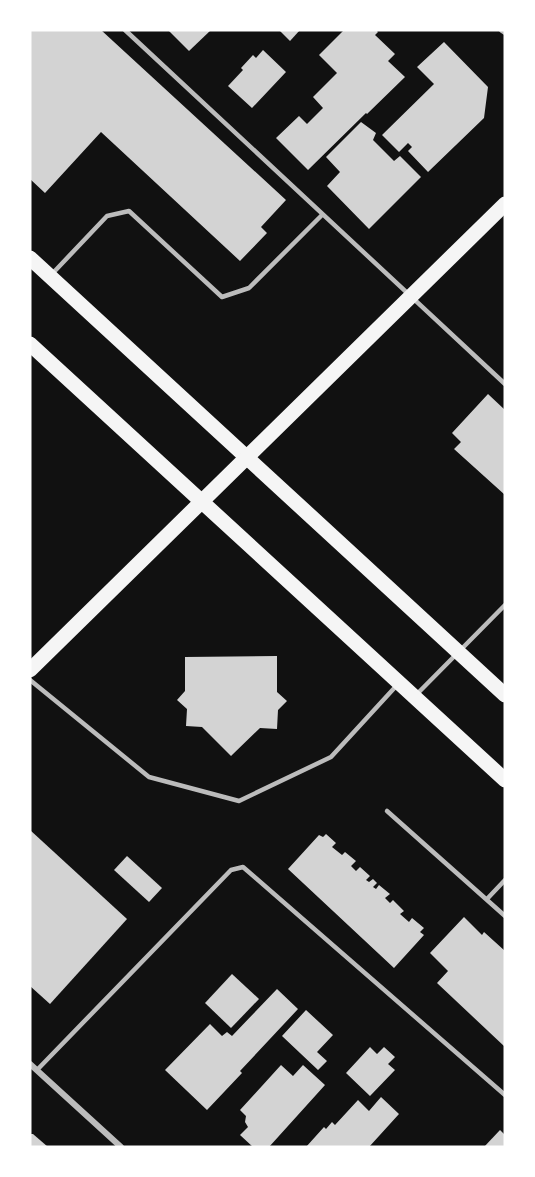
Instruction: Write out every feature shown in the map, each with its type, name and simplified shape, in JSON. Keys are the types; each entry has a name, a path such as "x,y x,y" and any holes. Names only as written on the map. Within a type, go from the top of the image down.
{"main road":[{"path":"30,670 505,204"},
{"path":"30,258 505,695"},
{"path":"30,344 505,780"}],"street":[{"path":"30,1064 121,1147"}],"lane":[{"path":"125,30 505,384"},
{"path":"50,276 107,216 129,211 222,297 249,288 322,215"},
{"path":"415,696 505,605"},
{"path":"30,680 149,777 239,801 330,757 400,682"},
{"path":"387,811 505,916"},
{"path":"38,1070 231,870 243,867 505,1095"},
{"path":"487,899 505,880"}],"building":[{"path":"30,30 101,30 286,200 261,227 267,233 240,261 101,132 45,193 30,179"},
{"path":"168,30 211,30 189,51"},
{"path":"279,30 300,30 290,41"},
{"path":"344,30 376,30 378,32 375,35 395,54 388,61 405,77 308,170 276,138 299,116 307,124 323,108 313,97 337,73 319,55"},
{"path":"444,42 488,87 484,118 428,172 408,151 412,147 408,143 399,152 382,135 434,84 417,67"},
{"path":"263,50 286,72 252,108 228,86 253,55 256,58"},
{"path":"361,122 376,133 373,140 394,161 400,156 421,177 369,229 327,186 340,172 326,157"},
{"path":"488,394 505,410 505,495 454,449 461,442 452,433"},
{"path":"277,656 277,692 287,701 278,710 277,729 260,728 231,756 202,727 186,726 187,709 177,700 185,691 185,657"},
{"path":"30,830 127,919 50,1004 30,986"},
{"path":"326,834 336,843 332,847 342,855 345,852 356,861 351,866 356,871 360,867 370,876 366,880 369,882 373,879 377,883 373,887 376,889 379,885 390,894 385,898 390,903 393,900 404,911 400,914 409,922 412,918 424,928 420,932 424,935 394,968 288,869 319,835 323,837"},
{"path":"127,856 162,888 149,902 114,870"},
{"path":"464,917 482,935 484,932 505,951 505,1047 437,983 448,971 430,953"},
{"path":"232,974 259,999 231,1028 205,1003"},
{"path":"277,989 298,1009 207,1110 165,1070 210,1024 222,1036 227,1032 232,1036"},
{"path":"306,1010 333,1035 317,1052 327,1061 318,1070 282,1036"},
{"path":"370,1047 377,1054 384,1047 395,1057 388,1064 395,1070 370,1096 346,1073"},
{"path":"281,1065 293,1076 303,1065 325,1085 269,1147 253,1147 240,1135 248,1127 245,1122 246,1116 240,1110"},
{"path":"381,1097 399,1114 369,1147 306,1147 324,1127 326,1129 332,1122 335,1125 358,1100 369,1111"},
{"path":"500,1130 505,1135 505,1147 484,1147"},
{"path":"30,1134 33,1134 48,1147 30,1147"}]}
